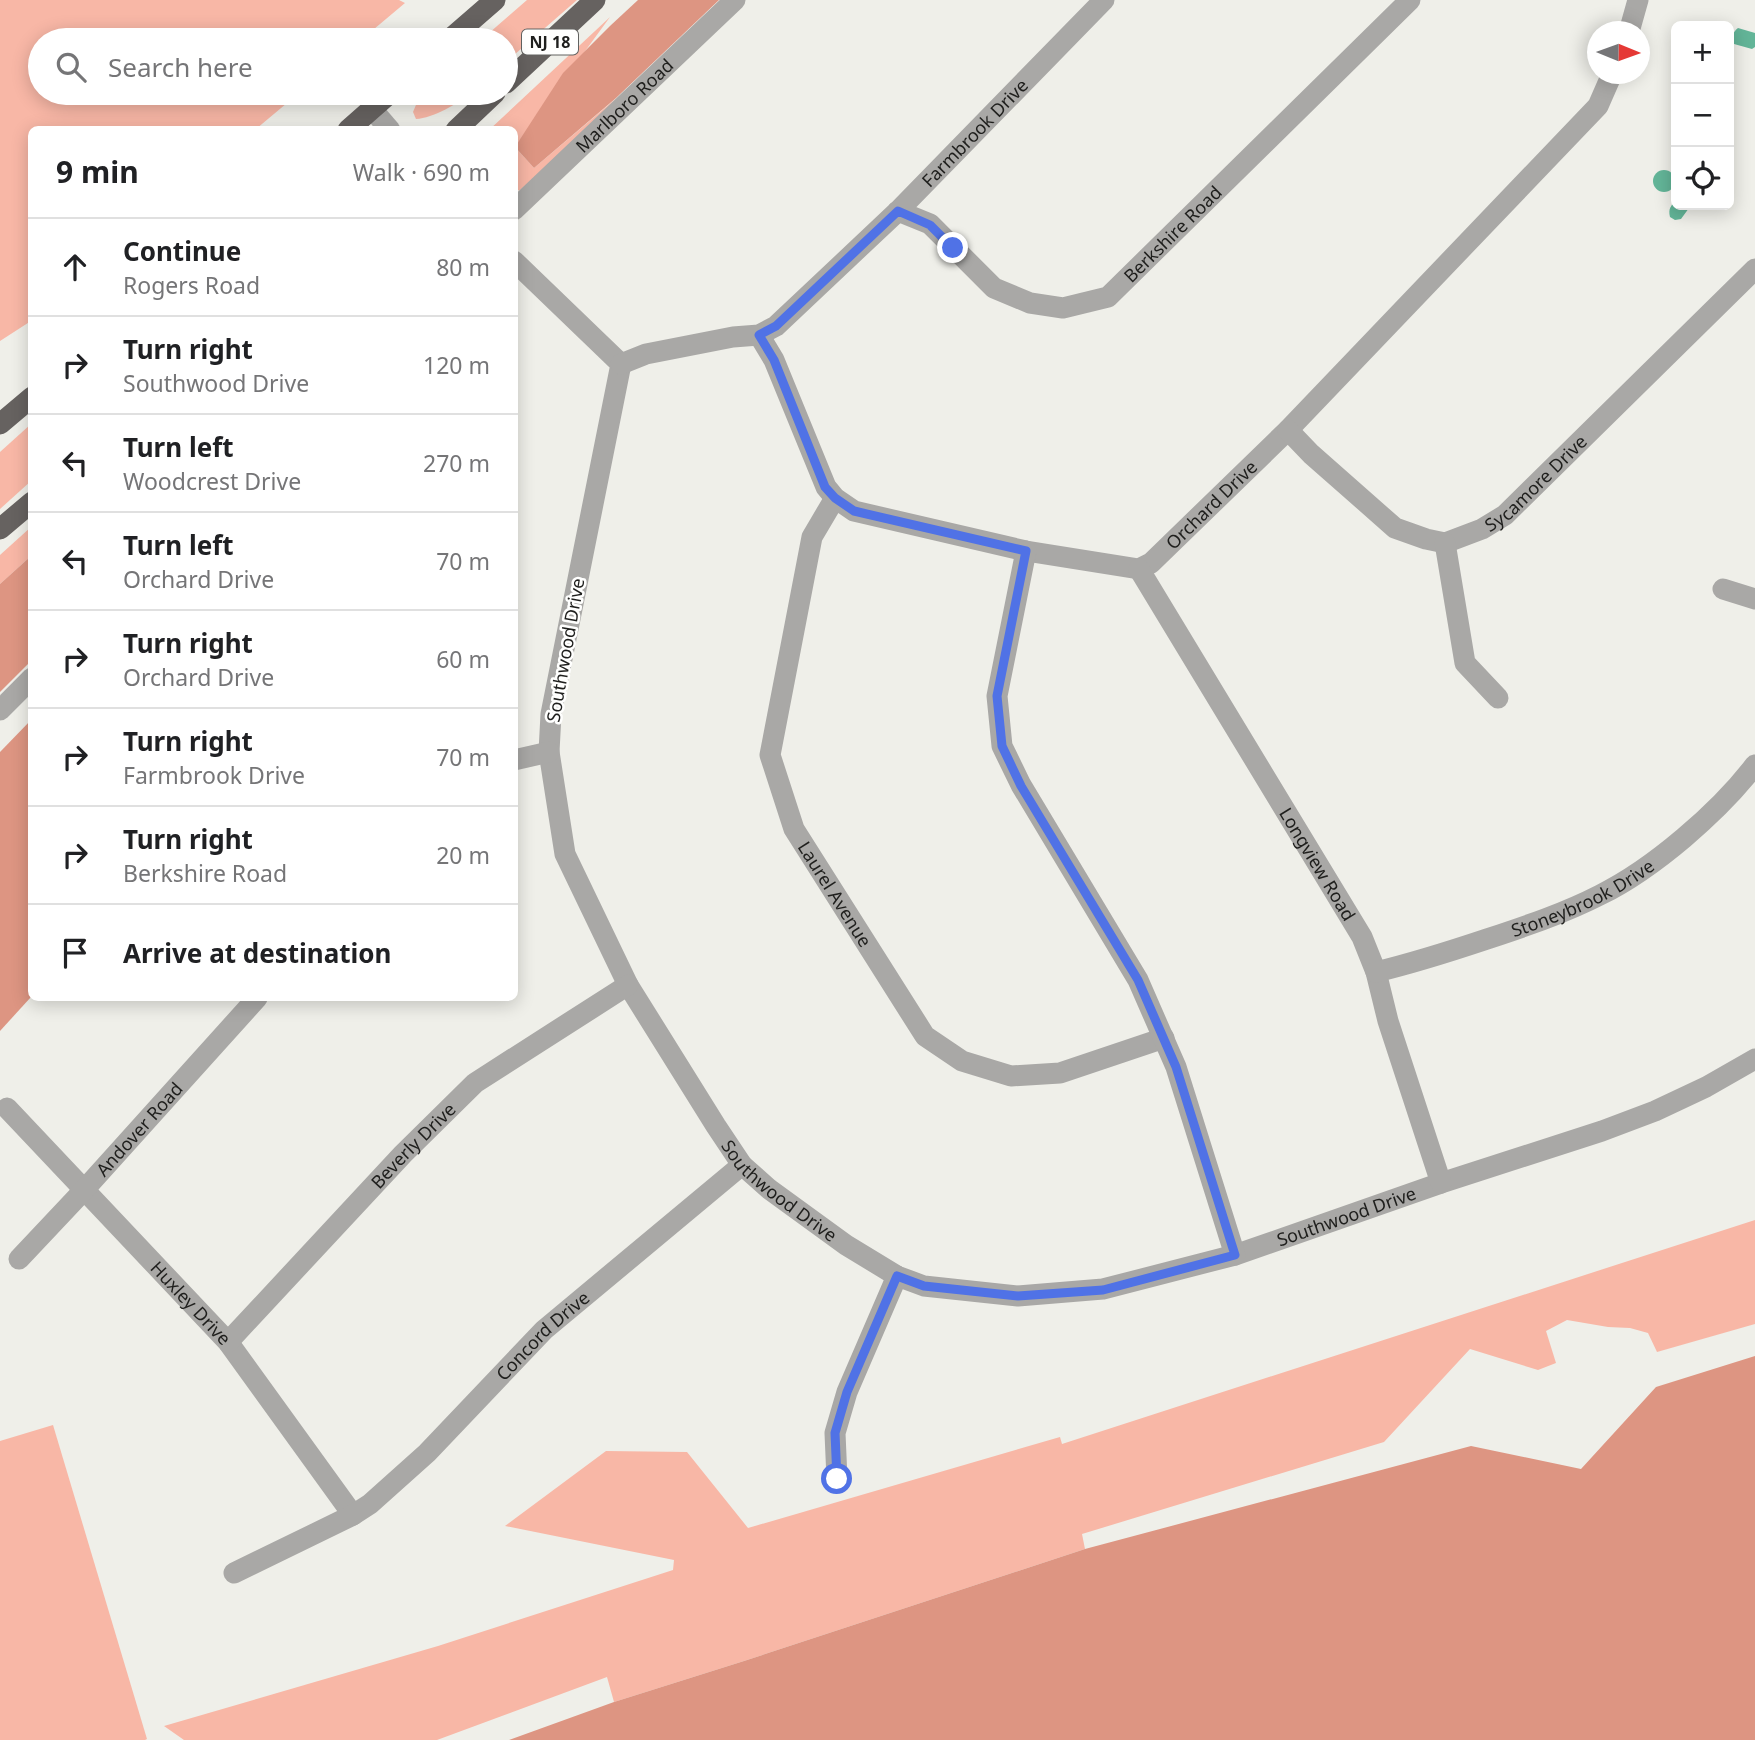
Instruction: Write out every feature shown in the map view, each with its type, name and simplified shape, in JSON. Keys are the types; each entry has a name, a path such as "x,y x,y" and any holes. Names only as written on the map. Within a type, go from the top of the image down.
{"highway":[{"path":"463,28 495,0"},
{"name":"NJ 18","path":"518,72 595,0"},
{"path":"353,126 376,105"},
{"path":"460,126 482,105"},
{"path":"0,424 28,400"},
{"path":"0,529 28,505"}],"street":[{"name":"Marlboro Road","path":"518,206 735,0"},
{"name":"Farmbrook Drive","path":"621,364 646,354 733,337 759,335 776,326 898,211 1104,0"},
{"name":"Berkshire Road","path":"898,211 930,225 994,288 1030,303 1063,308 1108,298 1410,0"},
{"path":"1632,21 1637,0"},
{"name":"Orchard Drive","path":"1139,569 1152,564 1288,430 1598,106 1608,84"},
{"path":"372,109 387,126"},
{"path":"518,265 621,364"},
{"name":"Sycamore Drive","path":"1445,543 1482,529 1505,515 1755,269"},
{"path":"759,335 774,360 825,487 854,511 1026,551 1139,569"},
{"name":"Southwood Drive","path":"621,364 551,714 549,752 565,854 628,985 742,1165 769,1189 846,1245 897,1276 924,1286 1018,1296 1103,1290 1235,1255 1441,1183 1602,1131 1706,1087 1755,1059"},
{"path":"1288,430 1311,454 1395,528 1426,540 1445,543 1465,663 1498,698"},
{"name":"Laurel Avenue","path":"835,498 812,537 770,755 794,829 925,1036 962,1060 1011,1076 1060,1073 1164,1038"},
{"path":"1026,551 997,696 1002,746 1021,786 1138,980 1176,1067 1235,1255"},
{"name":"Longview Road","path":"1139,569 1362,937 1376,972 1388,1021 1441,1183"},
{"path":"1723,589 1755,598"},
{"path":"0,710 28,682"},
{"path":"518,759 549,752"},
{"name":"Stoneybrook Drive","path":"1376,972 1418,962 1526,926 1601,895 1662,855 1718,805 1755,765"},
{"name":"Beverly Drive","path":"228,1342 403,1154 475,1083 628,985"},
{"name":"Andover Road","path":"19,1259 254,1001"},
{"name":"Huxley Drive","path":"7,1108 228,1342 353,1515"},
{"name":"Concord Drive","path":"234,1573 353,1515 370,1504 427,1453 544,1330 742,1165"},
{"path":"837,1479 835,1433 847,1392 897,1276"}],"shaded area":[{"path":"0,0 399,0 405,3 375,28 28,28 28,105 285,105 260,126 28,126 28,323 0,341"},
{"path":"527,0 577,0 518,52 518,28 495,28"},
{"path":"638,0 719,0 616,98 534,168 518,150 518,142 563,73"},
{"path":"610,17 518,143 518,126 493,126"},
{"path":"1738,28 1755,33 1755,47 1752,49 1734,44 1734,32"},
{"path":"619,96 542,171 520,190 518,150 534,168"},
{"path":"416,105 454,105 416,119 413,112"},
{"path":"1671,172 1671,190 1664,192 1656,189 1653,181 1656,173"},
{"path":"1671,206 1671,210 1688,210 1681,219 1675,220 1670,217"},
{"path":"28,427 28,484 0,509 0,452"},
{"path":"28,530 28,559 0,584 0,555"},
{"path":"28,559 28,664 0,692 0,584"},
{"path":"28,723 28,1000 0,1031 0,752"},
{"path":"1755,1220 1755,1324 1657,1352 1648,1333 1567,1320 1546,1331 1556,1363 1538,1370 1470,1349 1384,1442 1082,1534 1085,1549 744,1661 614,1702 607,1677 437,1740 184,1740 164,1726 438,1646 673,1570 674,1560 505,1526 606,1451 687,1452 748,1528 1060,1437 1062,1444"},
{"path":"1755,1356 1755,1740 509,1740 614,1702 1085,1549 1471,1446 1581,1469 1656,1387"},
{"path":"53,1425 147,1739 145,1740 0,1740 0,1441"}],"route":[{"path":"837,1479 835,1433 847,1392 897,1276 924,1286 1018,1296 1103,1290 1235,1255 1176,1067 1138,980 1021,786 1002,746 997,696 1026,551 854,511 835,498 825,487 774,360 759,335 776,326 898,211 930,225 953,248"}]}
